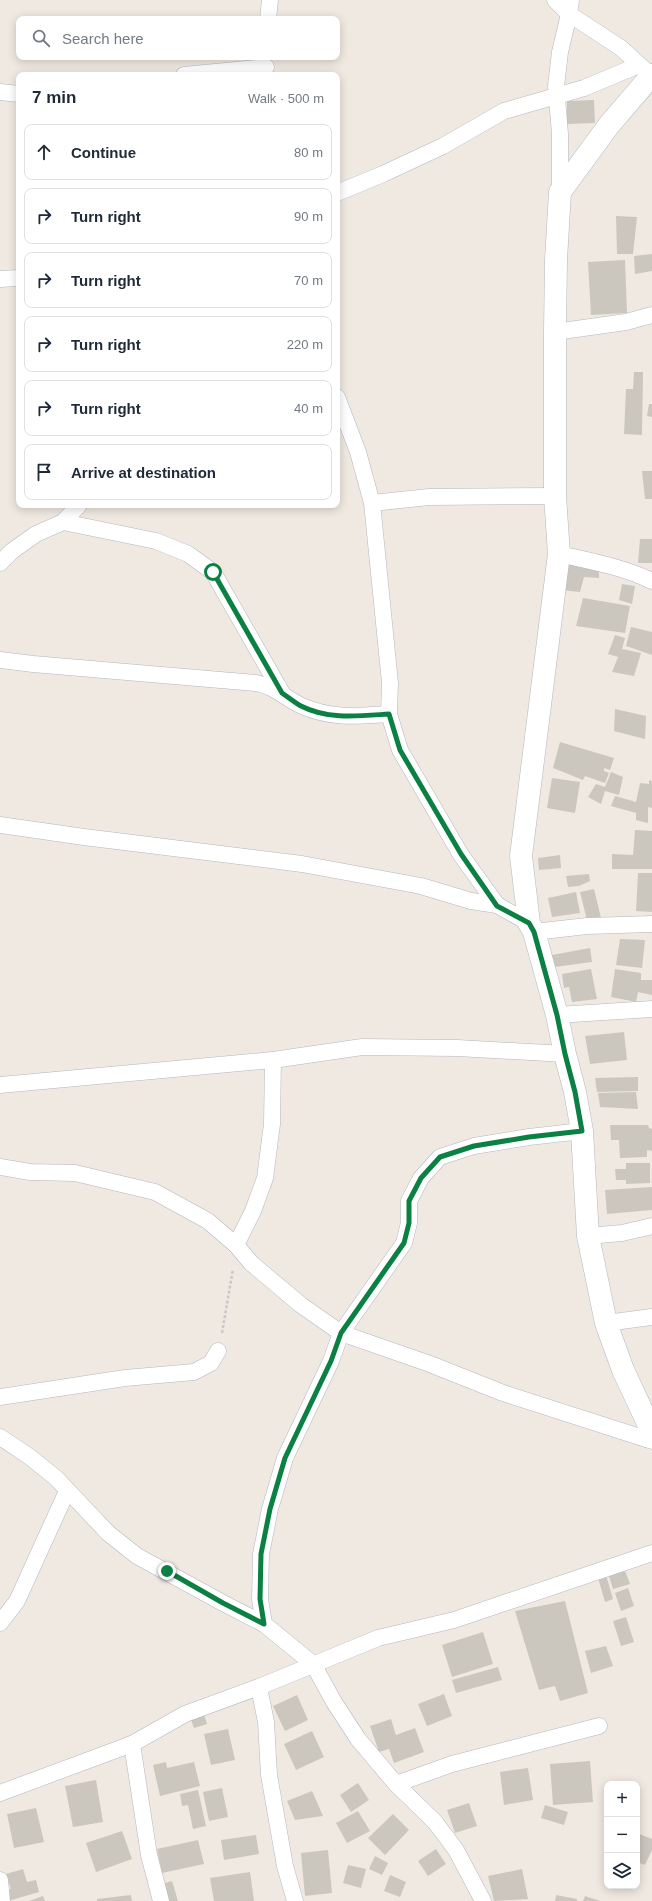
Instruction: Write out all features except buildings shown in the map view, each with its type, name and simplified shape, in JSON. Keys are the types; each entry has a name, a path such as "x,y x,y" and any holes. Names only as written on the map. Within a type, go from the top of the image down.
{"street":[{"path":"268,16 270,0"},
{"path":"555,0 570,7 621,48 649,73"},
{"path":"570,7 560,52 556,86 560,192 556,260 555,496 559,554 521,856 532,928 557,1015 575,1092 582,1131 588,1236 606,1323 622,1370 652,1432"},
{"path":"211,72 266,66"},
{"path":"340,192 384,174 443,146 504,111 584,88 649,73"},
{"path":"560,192 649,73"},
{"path":"0,92 16,94"},
{"path":"0,279 16,278"},
{"path":"555,332 626,322 652,315"},
{"path":"340,405 358,452 372,503 390,683 389,714 400,750 461,854 497,906 532,928 652,924"},
{"path":"372,503 429,497 555,496"},
{"path":"0,563 6,549 63,522 76,508"},
{"path":"63,522 156,541 188,554 213,572 282,693"},
{"path":"559,554 640,575 652,581"},
{"path":"0,660 256,683 269,686 301,706 328,715 357,716 389,714"},
{"path":"0,824 84,837 302,864 421,886 471,902 497,906"},
{"path":"557,1015 652,1009"},
{"path":"0,1085 272,1060 362,1047 457,1048 565,1054"},
{"path":"236,1245 253,1211 265,1178 272,1124 272,1060"},
{"path":"264,1624 260,1599 261,1554 270,1509 285,1458 331,1361 341,1333 404,1243 409,1223 409,1201 421,1178 440,1157 474,1146 529,1137 582,1131"},
{"path":"0,1167 30,1172 75,1173 155,1192 208,1221 236,1245 251,1263 295,1301 341,1333 430,1364 503,1393 652,1441"},
{"path":"588,1236 622,1233 652,1226"},
{"path":"606,1323 652,1317"},
{"path":"0,1397 124,1378 194,1372 211,1363 218,1351"},
{"path":"0,1437 30,1457 56,1478 108,1533 138,1556 264,1624 313,1664 334,1702 358,1739 396,1784 404,1790 435,1822 456,1850 473,1879 483,1901"},
{"path":"0,1623 17,1601 67,1491"},
{"path":"0,1793 132,1744 185,1714 378,1638 454,1620 652,1554"},
{"path":"259,1686 266,1722 269,1775 285,1866 295,1901"},
{"path":"396,1784 452,1764 599,1726"},
{"path":"132,1744 149,1856 161,1901"},
{"path":"0,1880 2,1901"}],"path":[{"path":"218,1351 224,1328 236,1245"}],"route":[{"path":"167,1571 223,1603 264,1624 260,1599 261,1554 270,1509 285,1458 331,1361 341,1333 404,1243 409,1223 409,1201 421,1178 440,1157 474,1146 529,1137 582,1131 575,1092 557,1015 534,932 529,923 497,906 461,854 400,750 389,714 357,716 328,715 301,706 282,693 213,572"}]}
